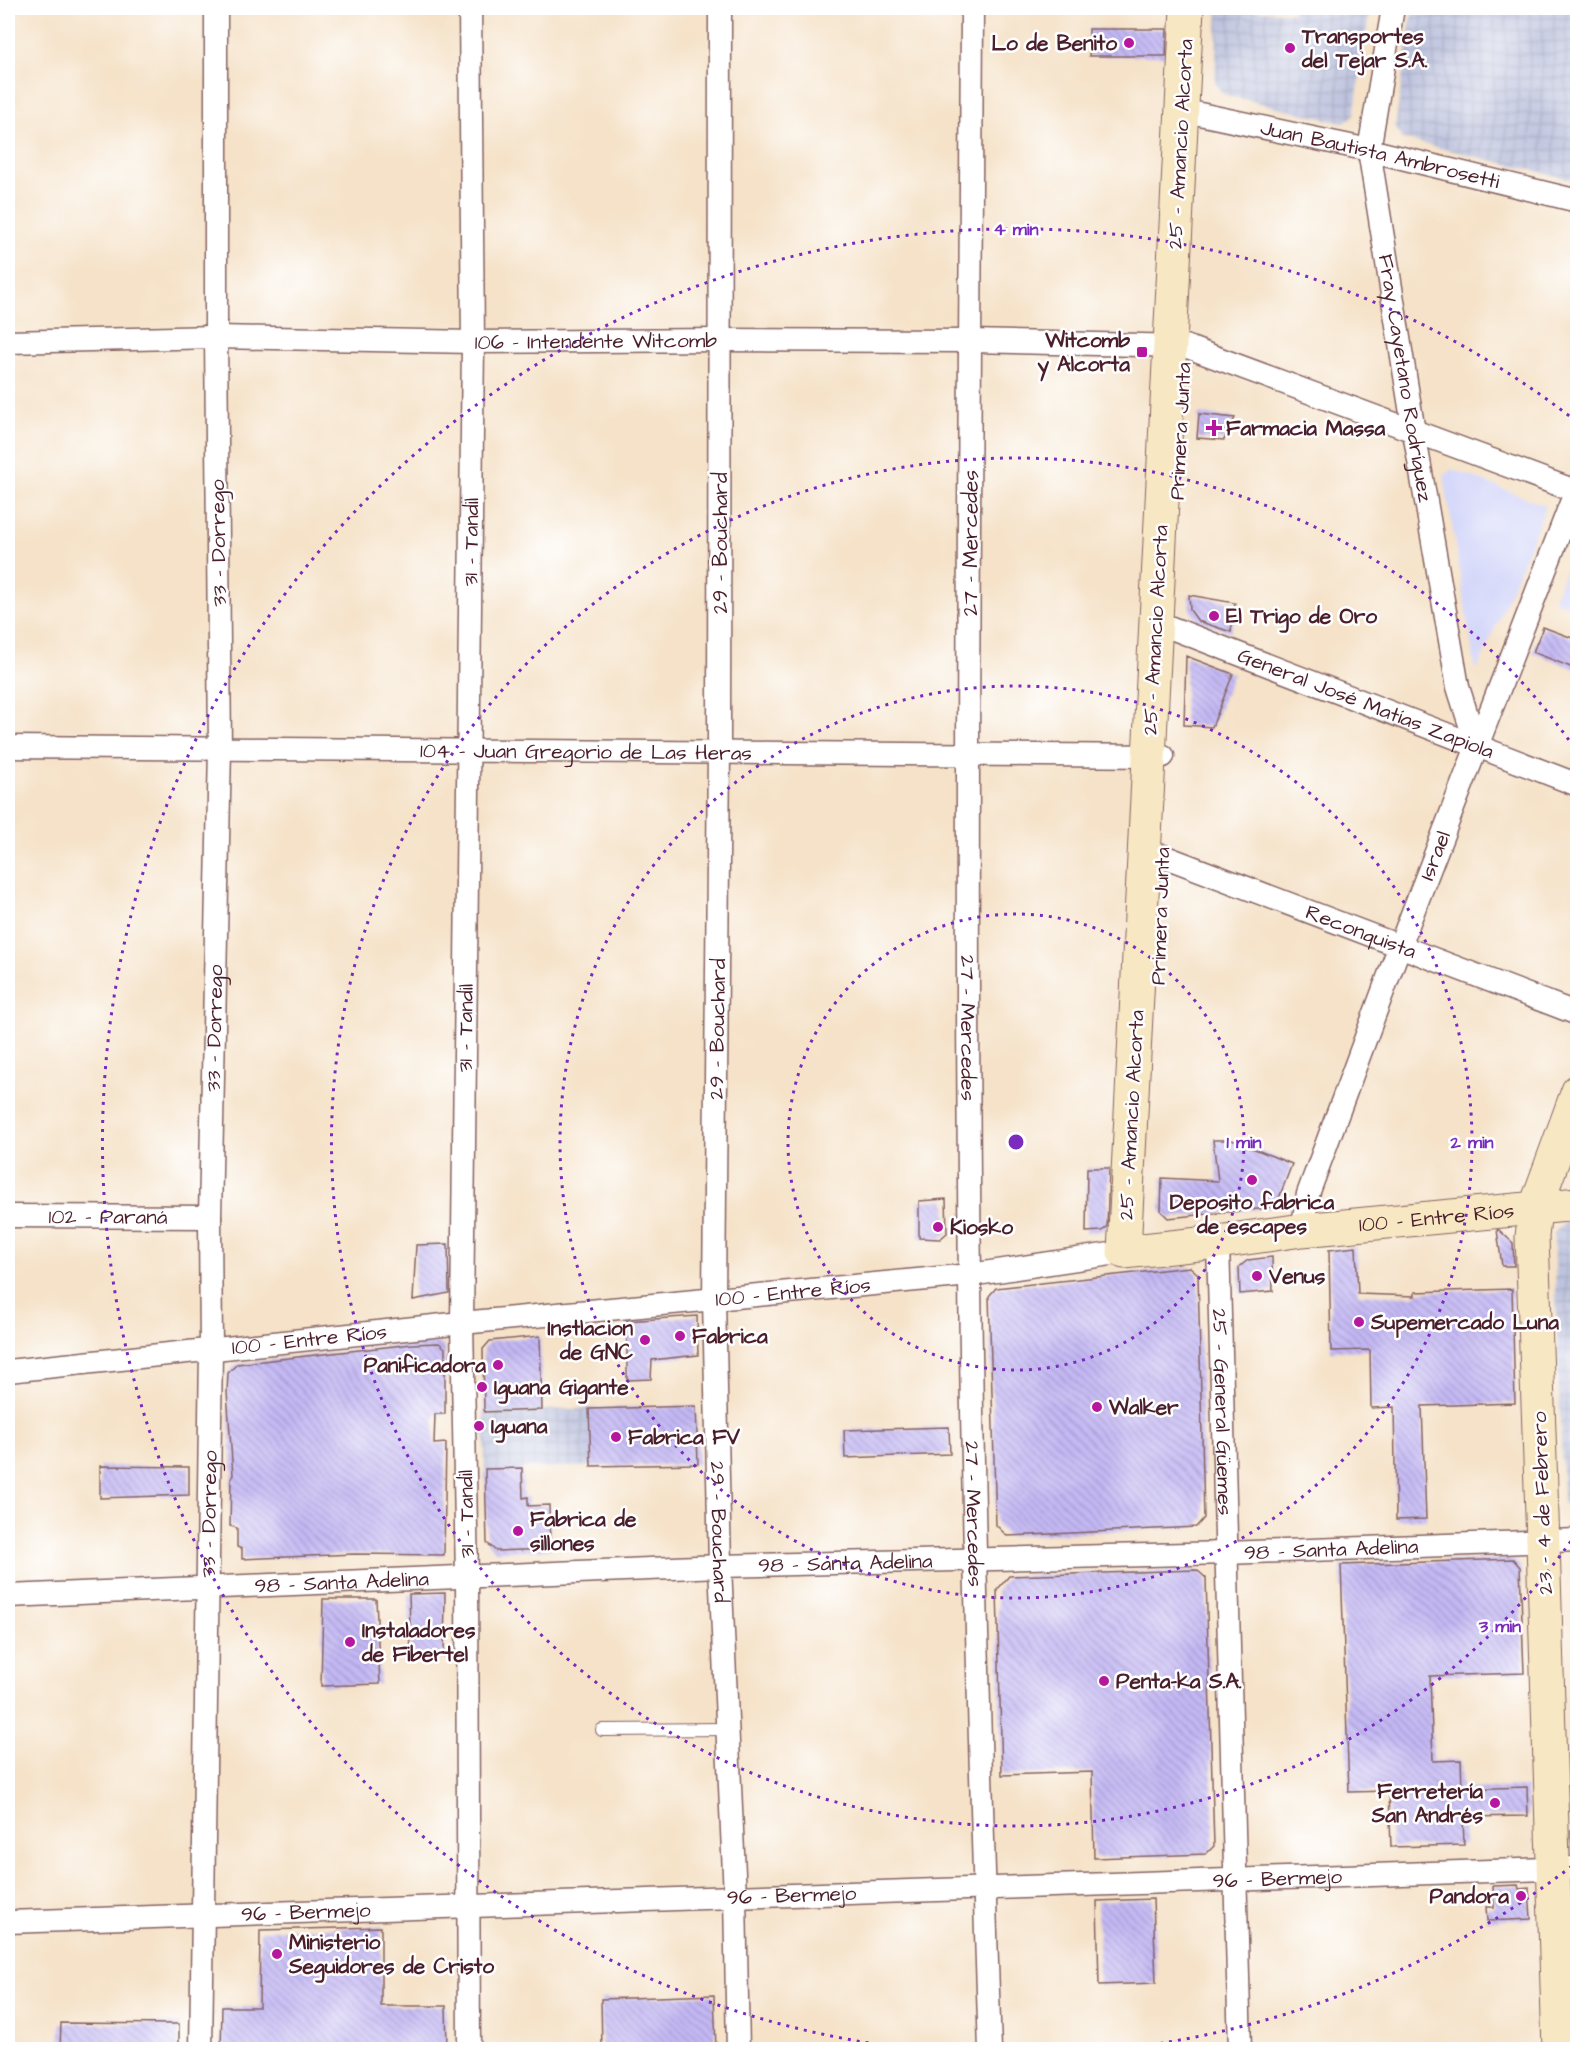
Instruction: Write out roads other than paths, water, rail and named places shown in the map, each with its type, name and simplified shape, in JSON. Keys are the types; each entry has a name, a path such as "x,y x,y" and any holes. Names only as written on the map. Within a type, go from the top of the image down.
{"main road":[{"name":"25 - Amancio Alcorta","path":"1187,8 1189,111"},
{"name":"Primera Junta","path":"1135,1251 1189,111 1204,8"},
{"name":"23 - 4 de Febrero","path":"1559,2049 1566,1868 1544,1543 1532,1237 1535,1209 1578,1091"},
{"name":"100 - Entre Ríos","path":"1135,1251 1302,1230 1578,1204"}],"street":[{"name":"33 - Dorrego","path":"201,2049 211,1350 210,1217 220,748 216,8"},
{"name":"31 - Tandil","path":"469,2049 467,1578 462,1323 473,342 470,8"},
{"name":"29 - Bouchard","path":"720,8 721,340 714,1299 720,1566 735,1896 738,2049"},
{"name":"27 - Mercedes","path":"972,8 968,754 970,1275 975,1559 990,2049"},
{"name":"Fray Cayetano Rodríguez","path":"1393,8 1369,150 1458,687 1477,747"},
{"name":"Juan Bautista Ambrosetti","path":"1189,111 1369,150 1578,201"},
{"name":"106 - Intendente Witcomb","path":"8,342 216,337 473,342 970,341 1177,345 1577,489"},
{"name":"Israel","path":"1302,1230 1308,1194 1399,948 1577,489"},
{"name":"General José Matías Zapiola","path":"1163,624 1578,785"},
{"name":"104 - Juan Gregorio de Las Heras","path":"8,747 1157,756"},
{"name":"Reconquista","path":"1154,855 1578,1014"},
{"name":"102 - Paraná","path":"8,1216 210,1217"},
{"name":"25 - General Güemes","path":"1218,1242 1240,2049"},
{"name":"100 - Entre Ríos","path":"8,1371 462,1323 970,1275 1135,1251"},
{"name":"98 - Santa Adelina","path":"8,1596 720,1566 1227,1553 1578,1540"},
{"name":"96 - Bermejo","path":"8,1922 1566,1868"}],"lane":[{"path":"602,1730 727,1729"}],"place":[{"name":"Lo de Benito","path":"1129,43"},
{"name":"Transportes del Tejar S.A.","path":"1290,48"},
{"name":"Witcomb y Alcorta","path":"1142,352"},
{"name":"Farmacia Massa","path":"1214,428"},
{"name":"El Trigo de Oro","path":"1214,616"},
{"name":"Deposito fabrica de escapes","path":"1252,1180"},
{"name":"Kiosko","path":"938,1227"},
{"name":"Venus","path":"1257,1276"},
{"name":"Supemercado Luna","path":"1359,1322"},
{"name":"Fabrica","path":"680,1336"},
{"name":"Instlacion de GNC","path":"645,1340"},
{"name":"Panificadora","path":"498,1365"},
{"name":"Iguana Gigante","path":"482,1387"},
{"name":"Walker","path":"1097,1407"},
{"name":"Iguana","path":"479,1426"},
{"name":"Fabrica FV","path":"616,1437"},
{"name":"Fabrica de sillones","path":"518,1531"},
{"name":"Instaladores de Fibertel","path":"350,1642"},
{"name":"Penta-ka S.A.","path":"1104,1681"},
{"name":"Ferretería San Andrés","path":"1495,1803"},
{"name":"Pandora","path":"1521,1896"},
{"name":"Ministerio Seguidores de Cristo","path":"277,1954"}]}
